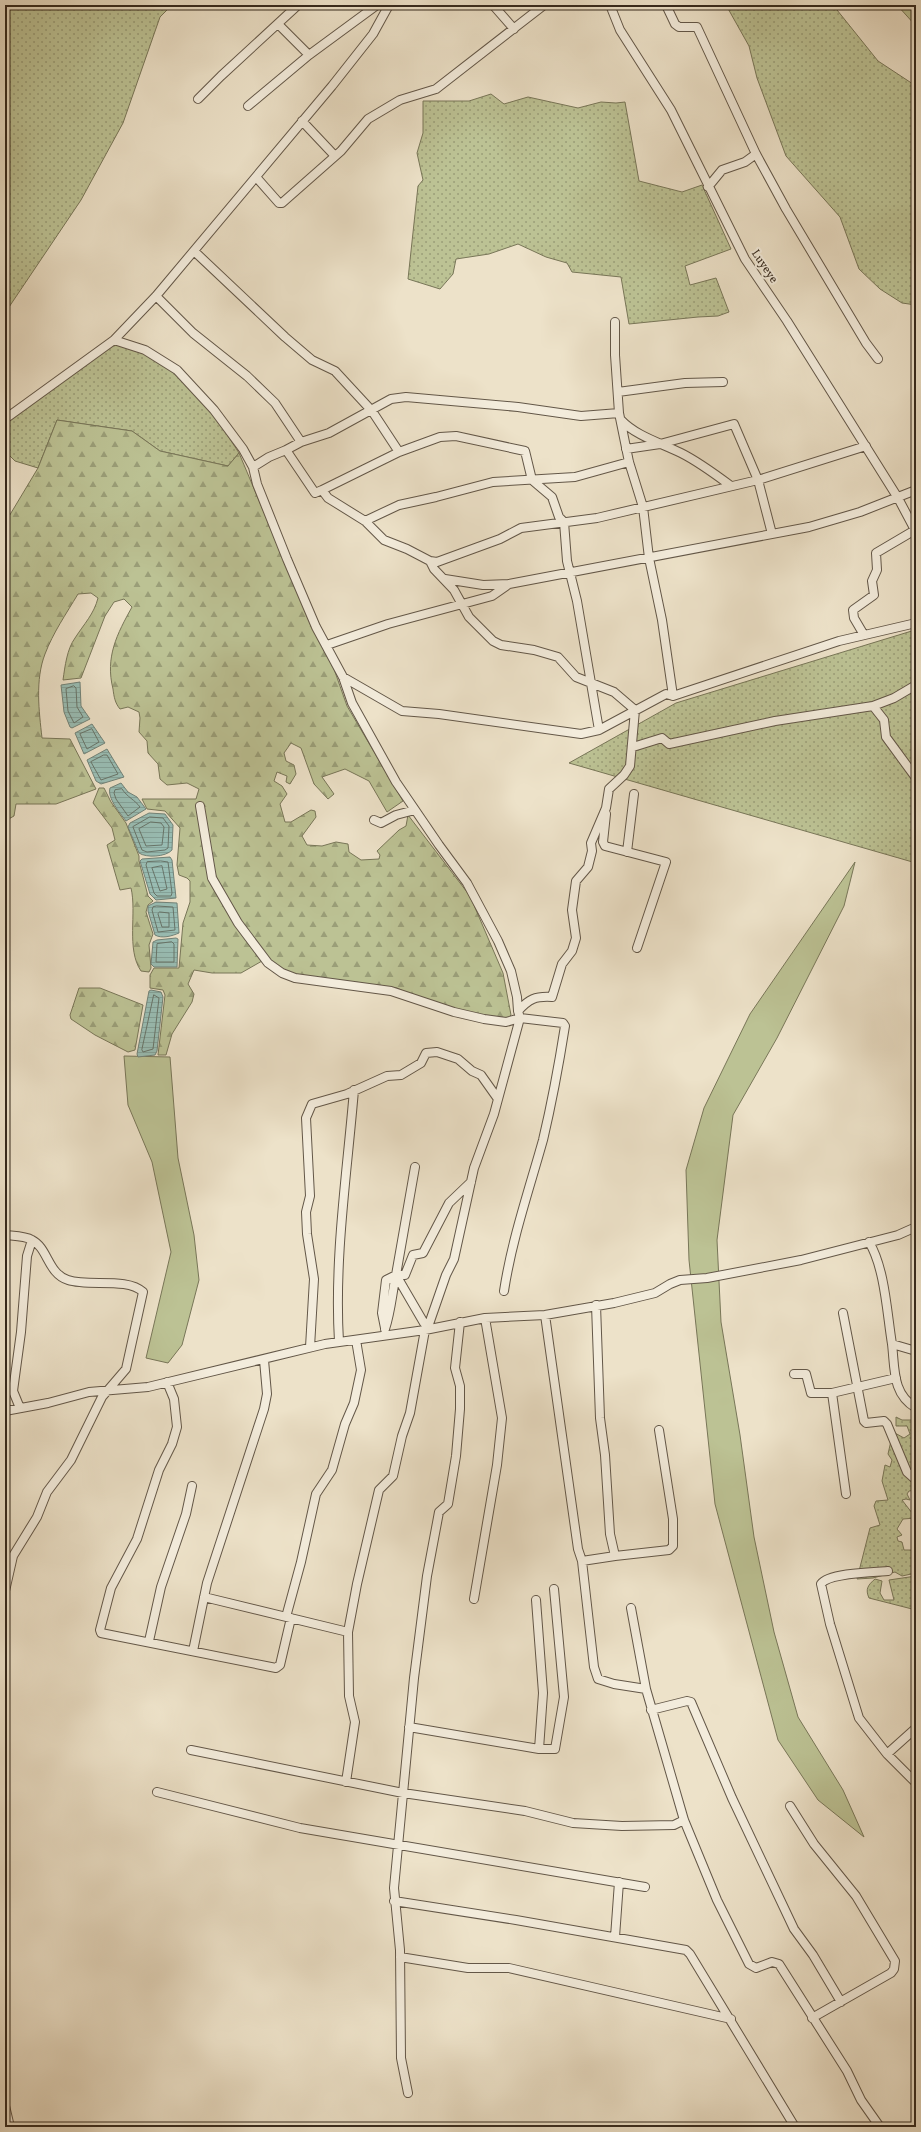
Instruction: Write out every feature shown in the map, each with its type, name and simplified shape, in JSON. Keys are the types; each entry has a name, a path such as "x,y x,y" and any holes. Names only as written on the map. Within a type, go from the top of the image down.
{"street":[{"path":"198,99 298,5"},
{"path":"248,106 309,55 377,5"},
{"path":"5,419 114,340 156,296 373,34 389,5"},
{"path":"493,5 514,29"},
{"path":"256,177 279,203 282,203 335,156 368,119 400,100 436,89 544,5"},
{"name":"Luyeye","path":"610,5 620,30 671,110 745,259 788,321 898,498 916,531"},
{"path":"666,5 675,24 679,27 697,26 756,154 835,293 866,344 878,360"},
{"path":"278,24 309,55"},
{"path":"302,121 335,156"},
{"path":"708,187 722,170 745,162 756,154"},
{"path":"194,251 285,337 312,360 335,371 372,411 400,452"},
{"path":"156,296 193,333 247,376 274,403 301,442"},
{"path":"615,322 620,417 629,462 643,507 649,558 662,620 673,696"},
{"path":"114,340 145,350 177,370 214,410 253,467 257,484 286,559 316,627 343,677 352,703 414,810 464,878 498,941 511,971 519,1014"},
{"path":"618,392 685,383 724,382"},
{"path":"253,467 269,457 301,442 329,433 372,411 391,399 406,397 518,407 581,416 620,417"},
{"path":"620,417 628,428 706,468 731,486"},
{"path":"626,448 660,444 734,424 758,480 772,534"},
{"path":"286,450 314,493 400,452 440,437 456,436 526,451 532,480 552,497 558,517 564,522 567,561 599,730"},
{"path":"322,490 328,498 366,521 384,540 407,549 430,561 437,562 500,539 521,528 597,518 758,480 866,446"},
{"path":"366,521 399,504 436,498 493,482 574,477 629,462"},
{"path":"445,579 483,586 509,584 570,573 809,527 860,512 916,490"},
{"path":"864,635 854,618 853,610 874,595 872,581 876,570 876,553 916,531"},
{"path":"430,561 434,568 454,590 469,617 493,641 501,645 534,650 558,657 572,673 618,695 635,710"},
{"path":"327,645 388,624 492,596 509,584"},
{"path":"343,677 402,711 439,714 554,729 572,734 599,730 666,694 673,696 839,641 916,623"},
{"path":"634,747 662,738 669,744 775,721 873,706 894,698 916,685"},
{"path":"873,706 884,720 886,737 916,778"},
{"path":"635,710 634,747 629,770 610,787 606,808 603,845 607,848 666,863 637,948"},
{"path":"627,852 634,794"},
{"path":"200,806 212,878 238,923 260,953 268,962 282,973 295,978 391,991 454,1012 484,1019 506,1022 519,1014 563,1022 566,1026 546,1126 510,1254 504,1291"},
{"path":"346,1782 355,1722 349,1696 348,1632 358,1577 379,1490 394,1476 402,1436 410,1413 427,1327 446,1275 454,1259 470,1182 498,1099 519,1014 524,1004 538,997 552,997 562,964 572,950 576,938 572,910 575,884 588,867 592,851 591,843 606,808"},
{"path":"374,820 381,823 396,815 414,810"},
{"path":"310,1347 314,1279 307,1234 306,1212 310,1196 306,1118 312,1104 354,1090 387,1076 401,1075 421,1063 426,1053 437,1052 458,1059 472,1071 481,1074 498,1099"},
{"path":"339,1342 338,1296 340,1239 354,1090"},
{"path":"380,1336 385,1329 390,1314 391,1299 415,1167"},
{"path":"396,1275 405,1275 413,1255 423,1252 449,1203 470,1182"},
{"path":"5,1410 48,1403 89,1392 106,1392 148,1387 264,1360 310,1347 485,1318 545,1315 596,1305 655,1293 680,1280 707,1278 775,1265 898,1235 916,1227"},
{"path":"5,1234 32,1240 57,1274 66,1280 128,1286 143,1292 126,1369 106,1392 93,1419 82,1435 71,1460 47,1492 38,1517 13,1556 5,1591"},
{"path":"20,1408 13,1391 21,1332 27,1256 32,1240"},
{"path":"869,1242 874,1250 883,1284 896,1378 901,1396 916,1408"},
{"path":"396,1275 427,1327"},
{"path":"596,1305 600,1418 605,1455 610,1534 615,1556"},
{"path":"843,1313 856,1387 864,1421 866,1423 884,1421 887,1424 907,1472 916,1480"},
{"path":"545,1315 577,1542 582,1561 594,1667 598,1679 614,1684 646,1689"},
{"path":"474,1599 498,1465 502,1418 485,1318"},
{"path":"408,2093 401,2058 400,1957 394,1901 409,1727 430,1554 439,1512 448,1504 455,1462 460,1409 460,1386 456,1368 460,1322"},
{"path":"167,1382 174,1399 177,1427 172,1444 159,1470 137,1539 111,1588 100,1630 104,1634 149,1641 276,1668 280,1665 288,1618 316,1494 332,1470 345,1424 354,1404 361,1370 356,1340"},
{"path":"892,1344 916,1351"},
{"path":"193,1650 204,1597 264,1409 267,1394 264,1360"},
{"path":"794,1374 806,1374 811,1393 832,1393 896,1378"},
{"path":"832,1393 846,1494"},
{"path":"582,1561 669,1550 673,1546 673,1519 659,1430"},
{"path":"149,1641 161,1587 186,1514 192,1486"},
{"path":"888,1571 849,1574 823,1581 821,1584 830,1624 859,1718 887,1754 916,1783"},
{"path":"409,1727 539,1749 555,1749 564,1697 554,1589"},
{"path":"204,1597 348,1632"},
{"path":"536,1600 543,1693 539,1749"},
{"path":"632,1608 646,1689 684,1820 717,1900 749,1964 756,1968 772,1962 779,1964 847,2071 861,2100 880,2127"},
{"path":"652,1710 687,1701 691,1702 729,1792 794,1929 813,1955 841,2002"},
{"path":"887,1754 916,1728"},
{"path":"191,1750 403,1793 525,1811 555,1820 586,1824 674,1825 684,1820"},
{"path":"157,1792 300,1828 645,1887"},
{"path":"790,1806 814,1844 856,1896 895,1961 894,1969 891,1973 812,2018"},
{"path":"615,1937 619,1882"},
{"path":"394,1901 686,1950 690,1954 708,1986 731,2019 795,2127"},
{"path":"400,1957 468,1968 510,1968 731,2019"},
{"path":"5,2106 10,2127"}],"green space":[{"path":"5,5 172,5 160,17 123,123 81,200 5,313"},
{"path":"726,5 833,5 878,61 916,86 916,305 902,303 880,289 859,269 840,217 786,156 757,78 749,46"},
{"path":"897,5 916,5 916,26"},
{"path":"491,94 504,104 528,97 578,108 601,102 625,102 639,181 682,192 702,185 731,249 685,266 690,285 716,278 729,312 718,316 629,324 621,277 572,272 567,263 546,257 518,244 489,254 456,259 453,274 440,289 408,279 418,186 423,180 417,153 423,133 423,101 469,101"},
{"path":"117,345 144,352 158,360 198,396 239,453 228,466 160,451 132,431 57,420 38,468 15,461 5,451 5,419 102,346"},
{"path":"57,420 132,431 160,451 228,466 239,453 295,586 328,652 347,706 403,801 387,812 369,781 345,769 322,777 334,794 328,799 314,784 301,748 291,743 284,753 286,761 294,765 296,774 290,784 286,782 287,776 277,772 274,781 282,786 287,794 280,804 285,822 291,822 311,810 315,811 316,817 302,836 307,845 322,846 336,842 348,844 349,852 361,860 379,859 380,855 377,851 399,830 406,826 408,815 470,896 503,973 511,1015 504,1022 421,1000 397,988 295,975 262,961 241,973 212,973 194,970 188,984 194,994 192,1002 172,1034 166,1055 158,1055 165,995 163,990 150,988 150,975 154,968 179,968 183,923 190,902 190,881 179,875 177,865 180,828 165,811 147,809 142,799 196,799 199,789 187,783 167,785 160,779 158,764 148,753 147,741 139,732 139,712 128,707 120,709 116,702 110,666 117,636 132,607 124,599 114,602 105,616 81,678 63,680 72,642 91,614 98,598 91,593 78,594 52,639 45,654 40,674 39,696 42,738 70,739 96,789 56,804 16,804 14,816 5,821 5,523 38,468"},
{"path":"915,630 916,863 569,763 676,703"},
{"path":"99,788 104,788 111,802 126,823 139,856 148,896 153,901 148,905 146,912 153,934 149,945 151,968 149,972 141,971 134,952 133,898 131,888 120,890 107,845 115,840 112,828 93,803"},
{"path":"855,862 844,906 777,1038 733,1115 717,1240 721,1322 740,1435 754,1537 774,1632 798,1717 843,1790 864,1837 818,1800 778,1740 715,1504 689,1260 686,1170 704,1108 750,1014"},
{"path":"79,988 100,988 143,1005 135,1050 128,1052 95,1035 71,1019 70,1015"},
{"path":"124,1056 170,1057 178,1158 194,1235 199,1280 182,1345 168,1363 146,1358 171,1252 152,1162 128,1105"},
{"path":"896,1417 902,1420 916,1420 916,1490 909,1491 907,1494 910,1500 902,1500 916,1518 903,1519 897,1529 902,1535 897,1537 898,1541 902,1542 904,1550 911,1550 916,1556 916,1573 902,1576 895,1572 873,1578 857,1579 870,1528 880,1525 874,1506 876,1501 888,1500 882,1481 885,1465 890,1467 892,1460 888,1454 893,1432 904,1438 910,1434 907,1426 896,1426"},
{"path":"916,1576 916,1610 869,1598 867,1592 868,1587 875,1579 882,1581 880,1593 884,1600 894,1600 889,1580"}],"water":[{"path":"80,682 81,706 90,719 72,728 70,727 64,712 61,685"},
{"path":"92,724 105,743 84,754 75,733"},
{"path":"107,749 124,777 101,784 96,781 87,760"},
{"path":"121,783 128,792 137,797 146,809 126,821 110,796 110,788"},
{"path":"149,813 165,814 173,825 172,850 165,854 146,856 139,853 128,827 130,823"},
{"path":"170,857 172,860 176,898 156,900 150,894 140,861 142,859"},
{"path":"156,902 177,903 179,933 164,937 155,935 148,906"},
{"path":"178,939 177,967 154,967 151,964 153,942 157,940"},
{"path":"149,991 161,992 163,997 157,1051 155,1055 138,1057 137,1054"}]}
